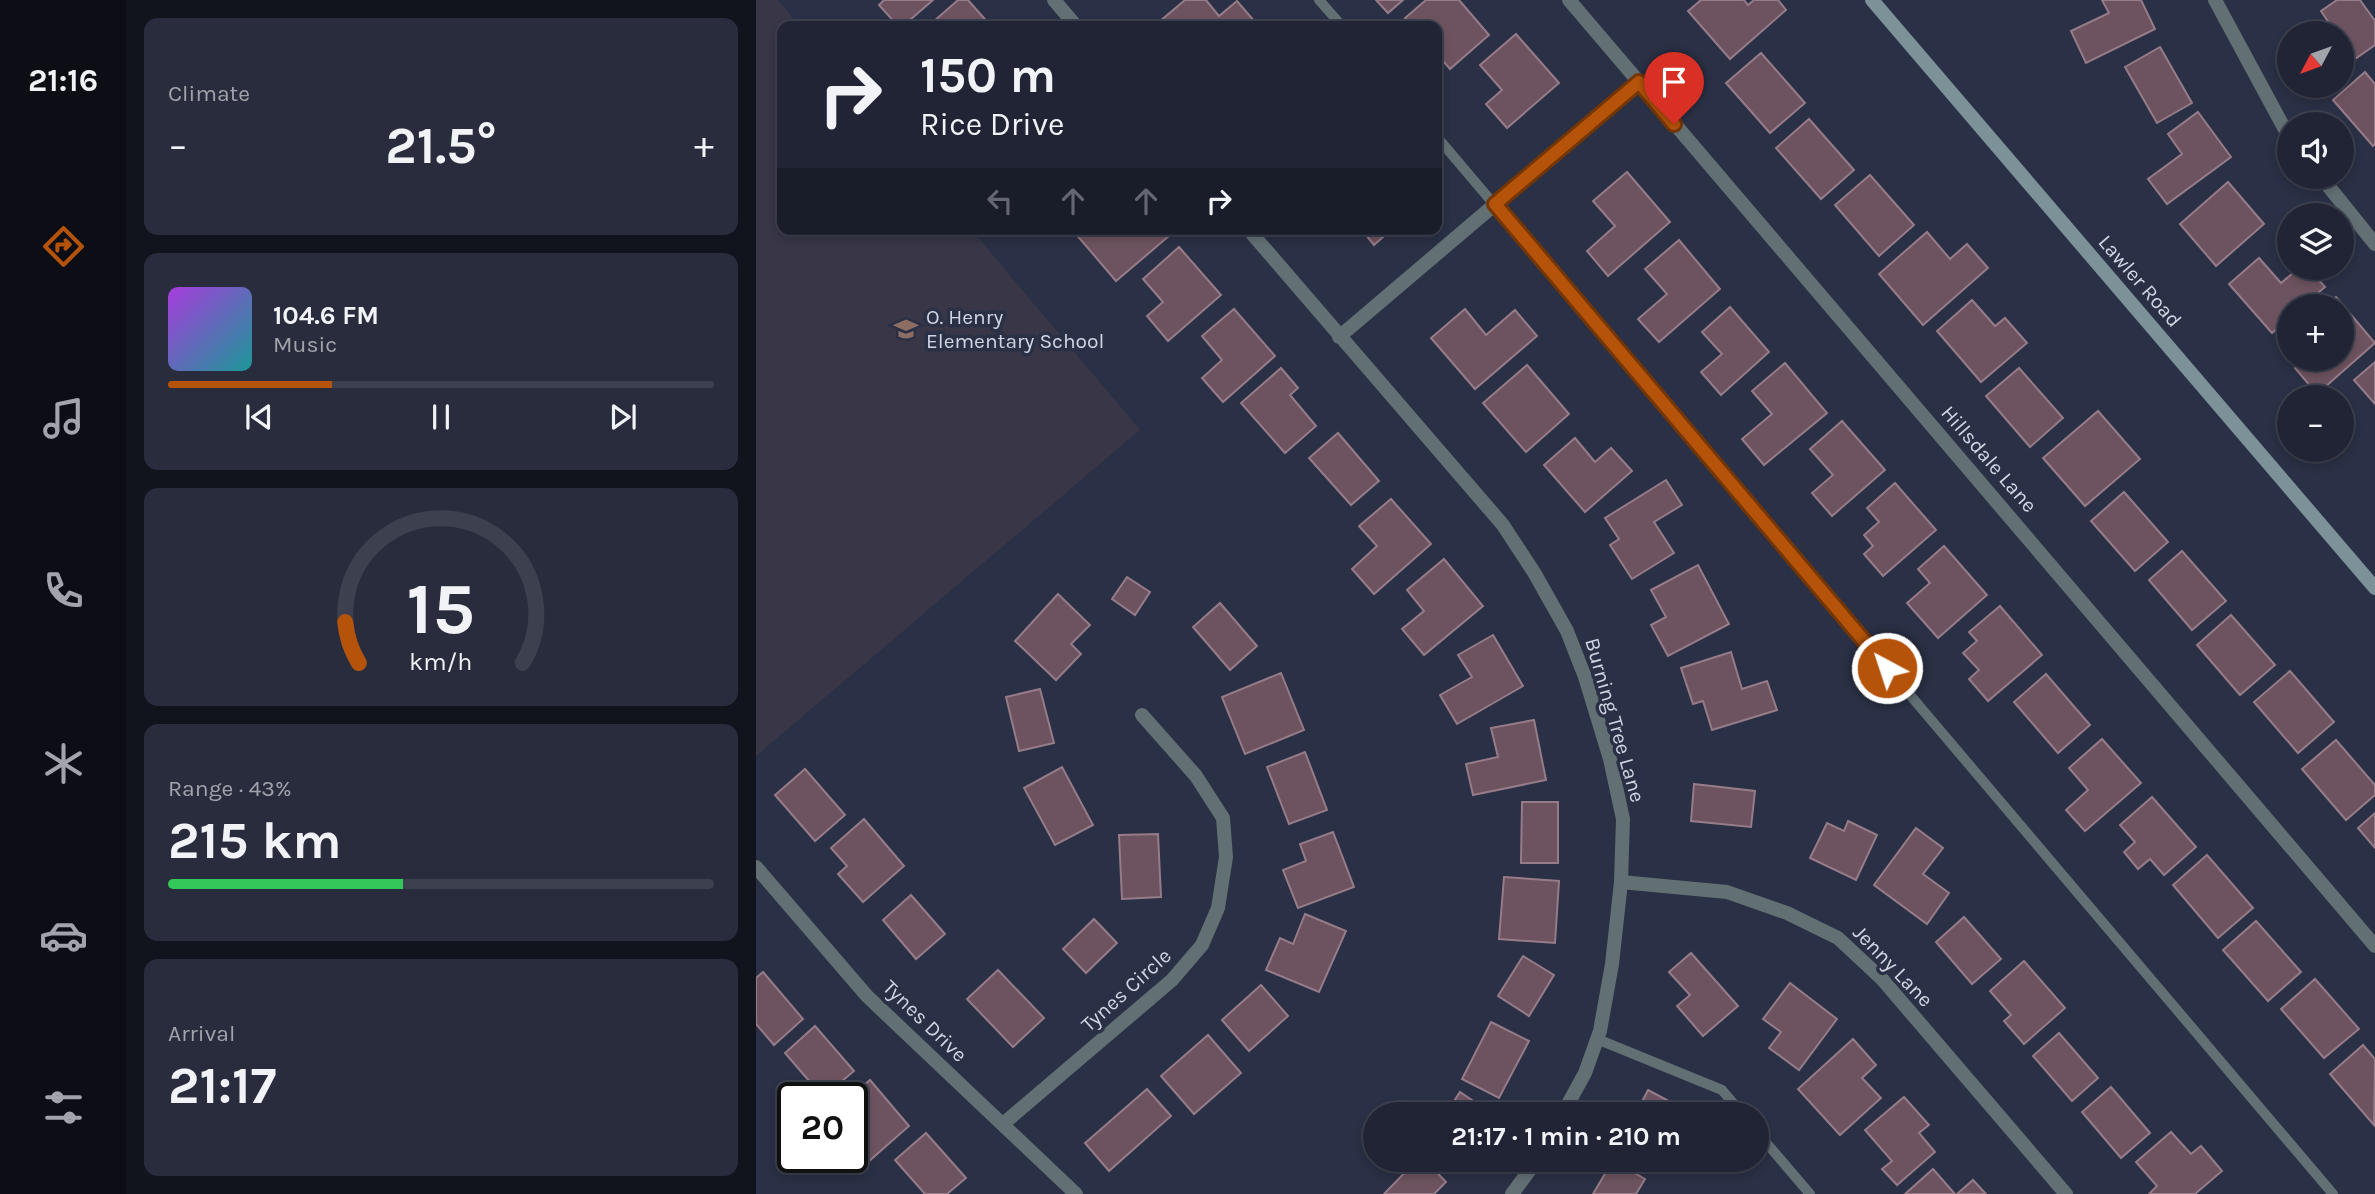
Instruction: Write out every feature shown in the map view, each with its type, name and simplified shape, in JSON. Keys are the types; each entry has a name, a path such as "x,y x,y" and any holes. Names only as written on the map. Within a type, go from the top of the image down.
{"street":[{"path":"1054,0 1072,21"},
{"name":"Hillsdale Lane","path":"1569,0 2375,946"},
{"name":"Lawler Road","path":"1872,0 2375,588"},
{"path":"2215,0 2277,115"},
{"path":"1339,337 1639,82"},
{"path":"2331,189 2375,244"},
{"name":"Burning Tree Lane","path":"1253,235 1503,525 1567,631 1585,677 1610,759 1623,819 1621,882 1612,964 1597,1039 1585,1073 1569,1102"},
{"name":"Tynes Circle","path":"1003,1124 1172,981 1202,945 1218,908 1226,857 1223,818 1196,776 1142,715"},
{"name":"Tynes Drive","path":"756,867 867,996 1076,1194"},
{"name":"Jenny Lane","path":"1621,882 1727,892 1787,913 1838,938 1882,979 2066,1194"},
{"path":"1512,1194 1528,1172"}],"lane":[{"path":"1320,0 1338,21"},
{"path":"1442,143 2333,1194"},
{"path":"1597,1039 1721,1090 1732,1102"},
{"path":"1769,1146 1810,1194"}],"shaded area":[{"name":"O. Henry Elementary School","path":"756,0 778,0 796,21 777,21 777,235 976,235 1140,430 756,756"}],"building":[{"path":"884,0 933,0 909,21 893,21 879,5"},
{"path":"958,0 968,0 987,21 934,21"},
{"path":"1185,0 1206,0 1219,16 1237,1 1254,21 1160,21"},
{"path":"1376,0 1403,0 1388,13"},
{"path":"1426,0 1459,0 1489,35 1450,69 1442,60 1442,21 1408,21 1405,18"},
{"path":"1701,0 1744,0 1748,5 1754,0 1778,0 1786,10 1730,59 1688,11"},
{"path":"2102,0 2141,0 2155,29 2086,63 2071,31 2109,13"},
{"path":"2337,0 2360,0 2375,21 2375,45 2354,60 2354,21 2328,21 2321,11"},
{"path":"1516,34 1559,83 1507,128 1486,104 1502,90 1480,65"},
{"path":"2160,47 2192,103 2157,123 2125,67"},
{"path":"1761,53 1805,103 1770,133 1726,83"},
{"path":"2365,72 2375,84 2373,146 2354,124 2354,112 2343,112 2333,100 2354,98 2354,82"},
{"path":"2198,112 2231,157 2167,204 2148,179 2182,154 2168,134"},
{"path":"1809,119 1854,170 1821,199 1776,148"},
{"path":"1627,172 1670,222 1608,276 1587,251 1615,226 1593,201"},
{"path":"1870,175 1914,225 1879,256 1835,205"},
{"path":"2228,182 2264,224 2216,266 2180,224"},
{"path":"1927,232 1950,259 1967,244 1988,268 1923,325 1879,274"},
{"path":"1077,235 1168,235 1169,236 1116,281"},
{"path":"1366,235 1385,235 1374,245"},
{"path":"1679,240 1720,289 1659,342 1638,319 1667,294 1645,269"},
{"path":"1179,247 1221,295 1168,341 1147,316 1163,302 1143,279"},
{"path":"2259,258 2281,283 2285,280 2319,280 2325,287 2317,294 2277,294 2277,329 2272,333 2229,284"},
{"path":"1972,300 1995,326 2005,318 2027,343 1981,382 1937,331"},
{"path":"1730,307 1769,352 1721,395 1701,372 1722,354 1702,332"},
{"path":"1234,309 1275,356 1223,402 1202,378 1222,360 1202,336"},
{"path":"1465,309 1486,335 1515,310 1537,336 1475,389 1431,338"},
{"path":"2354,318 2375,343 2354,361"},
{"path":"2375,362 2375,404 2354,380"},
{"path":"1785,363 1827,413 1764,465 1742,439 1772,414 1752,391"},
{"path":"1527,365 1569,414 1526,452 1483,403"},
{"path":"1281,368 1298,388 1290,395 1316,426 1285,453 1241,403"},
{"path":"2019,368 2063,418 2030,447 1986,396"},
{"path":"2298,371 2343,371 2327,385 2309,385"},
{"path":"2098,411 2140,459 2085,506 2043,458"},
{"path":"1842,421 1885,470 1832,516 1812,493 1833,475 1810,449"},
{"path":"1338,433 1379,481 1351,505 1309,458"},
{"path":"1575,438 1595,462 1611,448 1632,471 1585,512 1544,465"},
{"path":"1666,480 1682,505 1654,522 1674,553 1632,579 1610,545 1619,539 1605,518"},
{"path":"1895,483 1936,530 1883,576 1864,554 1873,546 1864,535 1879,522 1867,508"},
{"path":"2124,492 2168,542 2135,571 2091,521"},
{"path":"1391,499 1431,544 1374,594 1352,569 1377,546 1359,526"},
{"path":"1944,546 1987,595 1938,638 1907,603 1930,583 1918,569"},
{"path":"2182,551 2226,601 2192,630 2149,580"},
{"path":"1444,559 1483,606 1424,655 1402,629 1424,611 1407,590"},
{"path":"1698,565 1729,624 1668,656 1651,625 1666,617 1651,590"},
{"path":"1127,577 1150,592 1135,615 1112,599"},
{"path":"1058,594 1090,625 1071,644 1081,654 1056,680 1015,641"},
{"path":"1220,603 1257,646 1230,670 1193,627"},
{"path":"2000,606 2042,655 1988,701 1969,679 1979,670 1963,653 1977,641 1969,632"},
{"path":"2231,615 2275,665 2240,695 2197,645"},
{"path":"1493,635 1523,686 1457,724 1440,695 1472,677 1458,655"},
{"path":"1731,652 1742,689 1767,681 1777,710 1712,730 1703,701 1693,704 1681,668"},
{"path":"2290,671 2334,722 2298,753 2254,702"},
{"path":"1281,673 1304,730 1245,754 1222,697"},
{"path":"2046,674 2090,725 2058,753 2014,702"},
{"path":"1040,689 1054,743 1019,751 1006,697"},
{"path":"1534,720 1546,780 1473,795 1466,764 1498,757 1491,728"},
{"path":"2102,739 2141,783 2085,831 2066,810 2088,790 2069,768"},
{"path":"2336,740 2375,785 2375,795 2346,820 2302,769"},
{"path":"1305,752 1327,810 1289,824 1267,767"},
{"path":"1062,767 1093,825 1055,845 1024,788"},
{"path":"805,769 845,815 815,841 775,795"},
{"path":"1694,784 1755,791 1751,827 1691,821"},
{"path":"2152,797 2196,847 2164,875 2150,859 2138,869 2124,852 2135,842 2120,825"},
{"path":"1522,802 1558,802 1558,863 1521,863"},
{"path":"2375,813 2375,848 2358,828"},
{"path":"864,819 904,866 863,902 838,874 847,866 831,848"},
{"path":"1848,821 1877,835 1856,880 1810,858 1827,823 1844,831"},
{"path":"1916,828 1943,848 1923,874 1949,893 1927,924 1874,885"},
{"path":"1333,832 1354,887 1298,908 1283,870 1306,861 1300,844"},
{"path":"1158,834 1161,897 1122,899 1119,835"},
{"path":"2207,855 2253,908 2218,938 2173,885"},
{"path":"1504,877 1559,881 1555,943 1499,939"},
{"path":"911,895 945,934 916,959 883,920"},
{"path":"1305,914 1346,931 1319,992 1266,970 1280,938 1293,944"},
{"path":"1964,917 2001,959 1972,984 1936,942"},
{"path":"1094,919 1117,943 1086,973 1063,949"},
{"path":"2256,921 2301,972 2268,1001 2223,950"},
{"path":"1691,953 1738,1006 1703,1036 1677,1006 1690,995 1669,972"},
{"path":"1523,956 1554,975 1529,1016 1498,996"},
{"path":"2024,961 2065,1008 2024,1044 2004,1021 2011,1015 1990,991"},
{"path":"998,970 1044,1018 1013,1047 967,999"},
{"path":"763,972 803,1019 774,1045 756,1024 756,978"},
{"path":"2315,979 2359,1029 2324,1058 2281,1009"},
{"path":"1790,983 1837,1019 1799,1070 1769,1048 1781,1032 1763,1019"},
{"path":"1261,985 1288,1016 1249,1051 1222,1020"},
{"path":"1491,1022 1529,1041 1499,1098 1462,1079"},
{"path":"815,1026 854,1071 841,1082 810,1082 785,1053"},
{"path":"2059,1033 2098,1078 2072,1101 2033,1056"},
{"path":"1208,1035 1241,1073 1194,1114 1161,1076"},
{"path":"1853,1039 1876,1065 1862,1078 1881,1098 1840,1135 1798,1089"},
{"path":"2363,1045 2375,1059 2374,1125 2330,1074"},
{"path":"870,1080 909,1126 868,1162 868,1082"},
{"path":"2111,1087 2150,1133 2121,1158 2082,1112"},
{"path":"1147,1089 1171,1116 1109,1171 1085,1143"},
{"path":"1648,1090 1670,1102 1642,1102"},
{"path":"1460,1092 1475,1102 1453,1102"},
{"path":"1904,1097 1929,1125 1919,1133 1935,1152 1897,1185 1882,1169 1892,1161 1865,1130"},
{"path":"2171,1132 2191,1154 2201,1146 2222,1171 2195,1194 2149,1194 2157,1186 2136,1162"},
{"path":"926,1133 966,1178 947,1194 925,1194 895,1160"},
{"path":"1933,1169 1955,1194 1905,1194"},
{"path":"1405,1172 1436,1172 1446,1182 1434,1194 1384,1194"},
{"path":"1606,1172 1633,1172 1645,1179 1636,1194 1593,1194"},
{"path":"1973,1180 1986,1194 1957,1194"}],"place":[{"name":"O. Henry Elementary School","path":"906,329"}],"route":[{"path":"1674,124 1639,82 1495,204 1887,668"}]}
